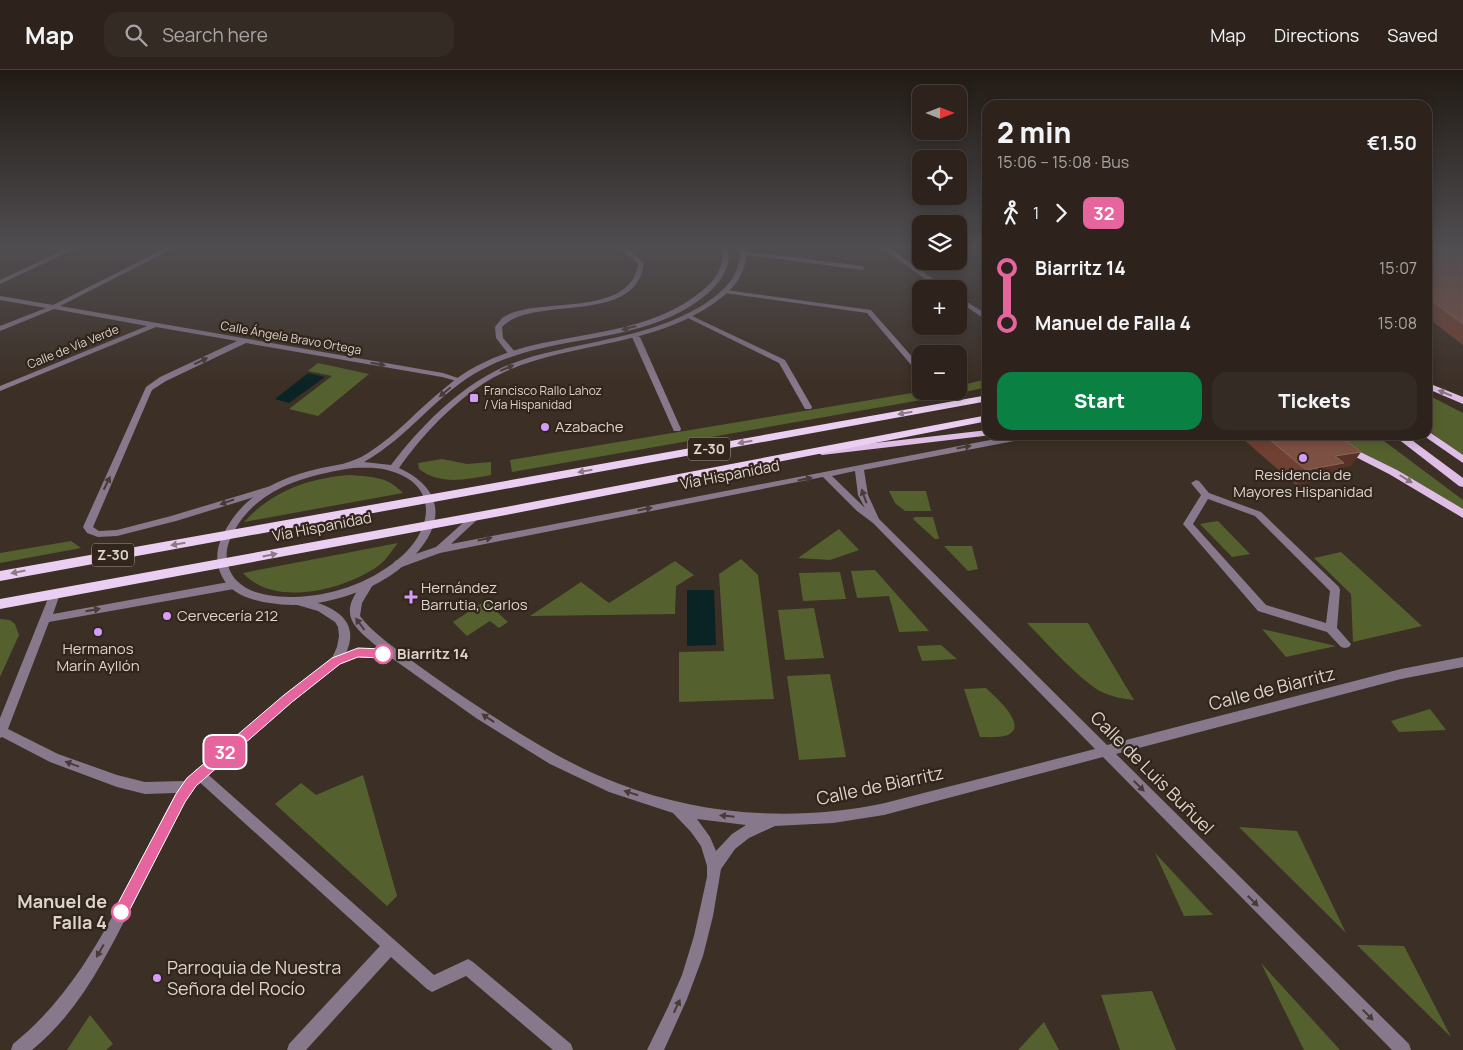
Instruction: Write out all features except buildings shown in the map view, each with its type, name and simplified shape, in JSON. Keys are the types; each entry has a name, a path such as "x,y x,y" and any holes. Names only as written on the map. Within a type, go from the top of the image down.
{"highway":[{"name":"Vía Hispanidad","path":"0,576 982,399"},
{"name":"Vía Hispanidad","path":"0,604 222,564 982,419"}],"main road":[{"path":"1432,388 1463,401"},
{"path":"800,454 982,434"},
{"path":"1432,437 1463,460"},
{"path":"1405,440 1463,483"},
{"path":"1334,443 1363,455 1463,514"}],"street":[{"path":"0,328 52,308 80,294"},
{"path":"513,354 498,339 497,330 502,320 519,313 540,309 591,304 618,294"},
{"path":"353,465 379,449 460,380 486,364 513,354 633,327 677,311 703,294"},
{"path":"393,469 413,442 463,396 484,380 533,359 636,337 690,317 724,294"},
{"path":"739,294 869,311 912,361"},
{"name":"Calle Ángela Bravo Ortega","path":"0,298 443,375 460,380"},
{"path":"967,305 982,315"},
{"path":"690,317 782,362 808,407"},
{"name":"Calle de Vía Verde","path":"0,390 154,326"},
{"path":"636,337 678,430"},
{"path":"244,341 163,378 149,389 88,527 90,531 98,534 117,533 173,519 274,488 312,473 353,465 377,466 393,469 408,475 422,485 430,498"},
{"name":"Vía Hispanidad","path":"234,585 261,598 298,601 322,598 346,592 369,583 399,564 438,550 1003,440"},
{"name":"Calle de Luis Buñuel","path":"859,468 863,495 876,521"},
{"name":"Calle de Luis Buñuel","path":"826,475 860,509 876,521 1403,1050"},
{"path":"1196,483 1206,495 1258,514 1335,590 1331,629"},
{"path":"45,619 234,585 226,575 222,564 222,550 226,535 238,515 274,488"},
{"path":"1206,495 1188,524 1262,608 1331,629 1345,644"},
{"name":"Vía Hispanidad","path":"399,564 423,538 432,511 430,498"},
{"name":"Vía Hispanidad","path":"438,550 476,516"},
{"path":"1297,553 1308,551"},
{"name":"Calle de Biarritz","path":"369,583 357,602 355,618 367,633 395,656 553,760 612,788 677,808 721,816 776,821 820,819 884,809 1401,674 1463,662"},
{"path":"55,594 0,732 54,758 117,781 145,788 188,787"},
{"path":"298,601 328,610 340,619 346,639 343,650 336,661"},
{"path":"19,1050 47,1026 78,988 109,935 188,787 200,774 336,661 358,653 395,656"},
{"path":"200,774 432,984 468,967 565,1050"},
{"path":"677,808 688,817 705,840 714,867"},
{"path":"655,1050 692,969 705,924 714,867 725,849 739,836 752,829 776,821"},
{"path":"295,1050 391,946"}],"green space":[{"path":"318,363 369,374 318,416 289,409 332,376 308,371"},
{"path":"982,380 982,388 967,392 967,384"},
{"path":"912,393 912,400 921,400 512,472 510,460"},
{"path":"1432,397 1463,413 1463,456 1432,433"},
{"path":"1324,440 1383,440 1463,500 1463,513"},
{"path":"442,459 467,464 491,462 491,475 454,480 436,478 419,469 418,463"},
{"path":"350,475 385,480 403,493 244,522 267,502 292,488 320,479"},
{"path":"889,491 926,491 931,511 905,511 895,503"},
{"path":"915,517 933,517 939,539 935,539 915,521 913,519"},
{"path":"1218,521 1250,554 1232,557 1200,524"},
{"path":"839,529 859,550 830,560 798,558"},
{"path":"71,541 81,548 0,563 0,553"},
{"path":"398,543 381,564 364,575 329,588 309,592 272,590 256,584 243,573"},
{"path":"944,546 972,546 978,569 968,571"},
{"path":"1341,552 1422,626 1353,642 1351,594 1314,558"},
{"path":"741,559 758,575 774,699 679,702 679,652 724,651 719,574"},
{"path":"675,561 694,575 676,586 675,614 530,616 581,582 609,603"},
{"path":"875,570 929,631 899,632 889,596 857,598 851,571"},
{"path":"840,572 846,599 803,601 799,573"},
{"path":"485,601 508,622 499,628 490,621 467,636 453,622"},
{"path":"814,608 824,658 785,660 778,610"},
{"path":"0,619 10,620 15,624 19,635 0,677"},
{"path":"1027,623 1088,623 1134,700 1111,696 1095,688 1075,672"},
{"path":"1262,629 1336,646 1286,657"},
{"path":"941,645 957,659 922,661 917,646"},
{"path":"830,674 846,757 799,760 787,676"},
{"path":"986,688 1002,704 1012,718 1015,725 1008,735 980,737 964,689"},
{"path":"1430,709 1446,730 1399,732 1391,721"},
{"path":"363,775 397,896 387,906 275,804 301,783 316,795"},
{"path":"1239,827 1297,831 1346,933"},
{"path":"1155,853 1213,915 1184,916"},
{"path":"1357,945 1404,946 1451,1037"},
{"path":"1261,963 1340,1050 1304,1050"},
{"path":"1152,991 1176,1050 1120,1050 1101,995"},
{"path":"90,1015 113,1044 106,1050 67,1050"},
{"path":"1044,1022 1059,1050 1018,1050"}],"water":[{"path":"308,373 325,377 289,403 275,399"},
{"path":"687,590 714,590 716,645 687,646"}],"bus line":[{"name":"32","path":"121,912 180,798 191,782 288,699 336,661 358,653 383,654"}],"place":[{"name":"Francisco Rallo Lahoz / Vía Hispanidad","path":"474,398"},
{"name":"Azabache","path":"545,427"},
{"name":"Residencia de Mayores Hispanidad","path":"1303,458"},
{"name":"Hernández Barrutia, Carlos","path":"411,597"},
{"name":"Cervecería 212","path":"167,616"},
{"name":"Hermanos Marín Ayllón","path":"98,632"},
{"name":"Biarritz 14","path":"383,654"},
{"name":"Manuel de Falla 4","path":"121,912"},
{"name":"Parroquia de Nuestra Señora del Rocío","path":"157,978"}]}
